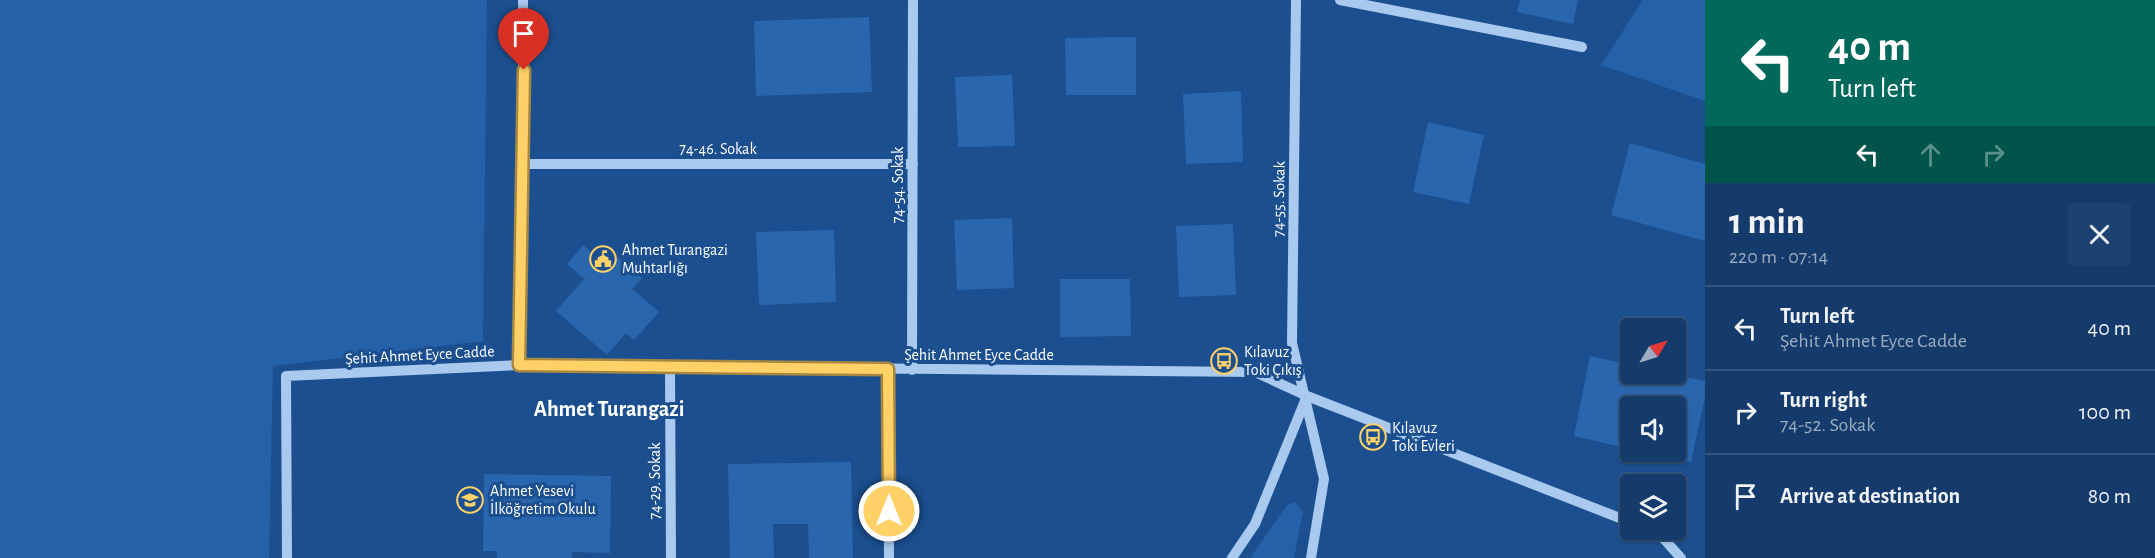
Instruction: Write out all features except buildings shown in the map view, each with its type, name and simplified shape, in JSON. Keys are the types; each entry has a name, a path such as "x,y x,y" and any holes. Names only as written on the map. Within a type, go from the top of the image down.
{"street":[{"path":"519,365 524,164 524,0"},
{"name":"74-54. Sokak","path":"912,370 914,0"},
{"name":"74-55. Sokak","path":"1296,0 1293,343 1307,396 1324,479 1311,558"},
{"path":"1340,0 1582,47"},
{"name":"74-46. Sokak","path":"524,164 913,164"},
{"name":"Şehit Ahmet Eyce Cadde","path":"287,558 286,376 519,365 1254,372 1307,396 1620,518"},
{"name":"74-29. Sokak","path":"670,367 671,558"},
{"path":"888,369 890,558"},
{"path":"1232,558 1255,524 1307,396"},
{"path":"1665,540 1681,558"}],"shaded area":[{"path":"0,0 487,0 483,341 273,366 269,558 0,558"},
{"path":"1643,0 1705,0 1705,101 1601,65"},
{"path":"1295,502 1303,512 1294,558 1250,558 1287,505"}],"place":[{"name":"Ahmet Turangazi Muhtarlığı","path":"603,259"},
{"name":"Kılavuz Toki Çıkış","path":"1224,361"},
{"name":"Kılavuz Toki Evleri","path":"1373,437"},
{"name":"Ahmet Yesevi İlköğretim Okulu","path":"470,500"}],"district":[{"name":"Ahmet Turangazi","path":"609,409"}],"route":[{"path":"524,70 519,365 888,369 889,511"}]}
